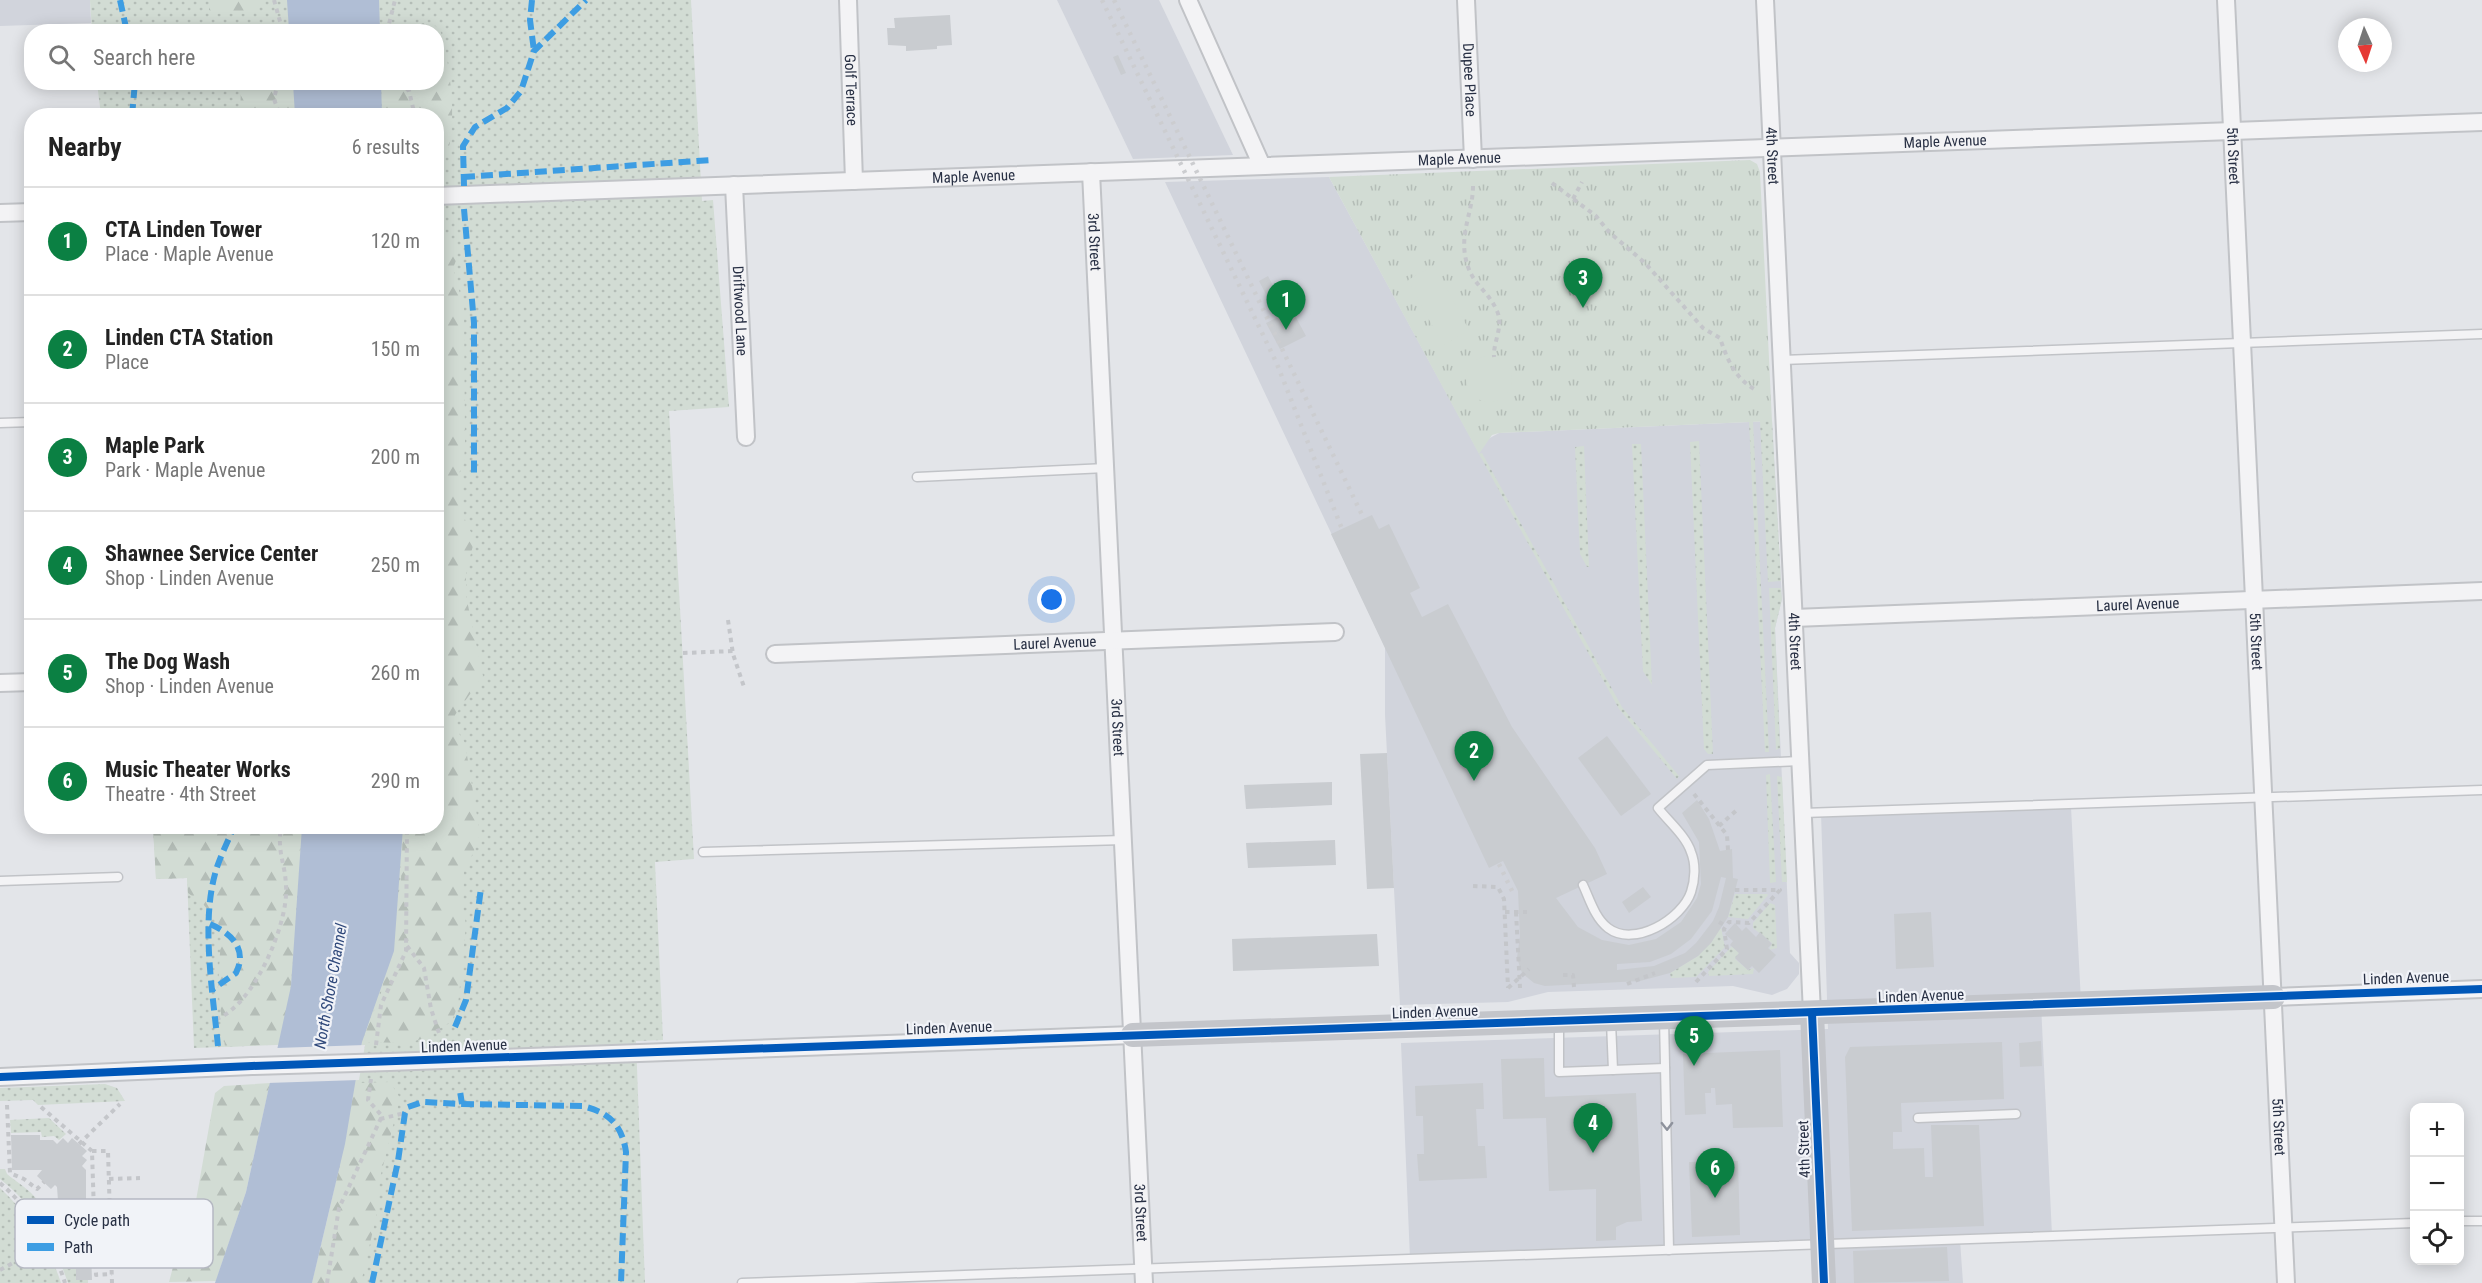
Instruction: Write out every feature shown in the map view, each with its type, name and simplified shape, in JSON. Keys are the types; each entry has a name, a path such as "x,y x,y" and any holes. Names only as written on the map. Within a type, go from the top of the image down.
{"street":[{"name":"Golf Terrace","path":"848,0 854,181"},
{"path":"1188,0 1262,166"},
{"name":"Dupee Place","path":"1466,0 1473,159"},
{"name":"4th Street","path":"1765,0 1824,1283"},
{"name":"5th Street","path":"2226,0 2286,1283"},
{"name":"Maple Avenue","path":"444,196 2482,122"},
{"name":"3rd Street","path":"1091,172 1134,1035 1143,1276"},
{"name":"Driftwood Lane","path":"734,185 746,437"},
{"path":"0,213 24,212"},
{"name":"Laurel Avenue","path":"1794,618 2482,591"},
{"name":"Laurel Avenue","path":"775,654 1335,632"},
{"path":"0,683 24,682"},
{"name":"Linden Avenue","path":"0,1077 252,1066 2482,989"}],"lane":[{"path":"1782,360 2482,334"},
{"path":"0,423 24,422"},
{"path":"917,477 1106,468"},
{"path":"1583,885 1599,919 1618,934 1644,933 1660,925 1679,910 1691,894 1694,868 1691,849 1658,808 1707,765 1800,760"},
{"path":"1803,813 2482,790"},
{"path":"703,852 1124,840"},
{"path":"0,880 118,877"},
{"path":"1664,1018 1669,1250"},
{"path":"1611,1020 1613,1070"},
{"path":"1558,1021 1559,1072 1665,1068"},
{"path":"1918,1118 2016,1114"},
{"path":"2464,1221 2482,1221"},
{"path":"742,1283 1143,1276 1669,1250 2410,1223"}],"path":[{"path":"274,0 281,24"},
{"path":"389,24 395,0"},
{"path":"276,90 274,99 277,108"},
{"path":"408,90 414,108"},
{"path":"1573,199 1582,182"},
{"path":"1552,183 1596,216 1609,232 1645,263 1703,328 1720,338 1728,361 1738,376 1756,390"},
{"path":"1473,186 1472,211 1464,228 1465,257 1470,276 1498,311 1499,330 1494,357"},
{"path":"728,620 733,651 744,687"},
{"path":"683,653 733,651"},
{"path":"1691,791 1727,835 1728,850"},
{"path":"1719,826 1739,808"},
{"path":"216,1019 235,1007 252,986 268,956 278,930 286,886 278,848 280,834"},
{"path":"1473,886 1498,887 1504,899 1508,988 1529,969"},
{"path":"1696,982 1727,949 1724,929 1729,922 1749,923 1780,890 1731,890"},
{"path":"1505,912 1527,912"},
{"path":"1516,912 1520,988"},
{"path":"1719,922 1726,926"},
{"path":"406,946 423,968 431,1009 440,1033"},
{"path":"1627,984 1654,973"},
{"path":"1563,975 1573,975 1574,987"},
{"path":"80,1143 120,1104"},
{"path":"7,1105 10,1173 24,1179 37,1190 44,1182"},
{"path":"41,1107 92,1151 108,1151 110,1199"},
{"path":"380,1119 405,1113"},
{"path":"92,1151 94,1199"},
{"path":"109,1179 140,1178"},
{"path":"1,1186 15,1200"},
{"path":"0,1270 15,1262"},
{"path":"59,1268 65,1283"},
{"path":"96,1268 96,1275 112,1274"},
{"path":"112,1268 112,1283"}],"shaded area":[{"path":"0,0 90,0 91,23 0,26"},
{"path":"1057,0 1159,0 1233,155 1133,159"},
{"path":"1329,177 1479,453 1488,439 1499,433 1772,421 1782,599 1775,628 1790,953 1799,963 1799,974 1787,989 1772,995 1733,986 1548,992 1508,1002 1400,1005 1385,715 1385,647 1165,182"},
{"path":"2071,807 2081,1002 2041,1004 2052,1235 1960,1240 1963,1283 1828,1283 1825,1245 1410,1259 1401,1043 1828,1029 1821,813"}],"green space":[{"path":"90,0 691,0 702,201 713,200 729,407 669,411 694,859 655,862 663,1040 636,1041 645,1283 312,1283 332,1202 362,1042 194,1048 187,878 156,879 153,834 444,834 444,108 100,108 98,90 444,90 444,24 92,24"},
{"path":"209,0 260,0 258,8 247,13 216,14 209,10"},
{"path":"444,44 450,78 452,123 450,143 444,159 444,108 382,108 381,90 444,90"},
{"path":"241,90 293,90 295,108 240,108"},
{"path":"1750,160 1757,164 1760,172 1772,421 1499,433 1492,435 1479,454 1329,177"},
{"path":"444,233 451,238 457,248 457,258 453,268 464,309 465,443 464,463 459,473 463,512 475,538 466,572 466,596 483,676 455,715 455,727 465,743 480,834 473,854 464,866 463,907 466,925 458,1005 452,1021 425,1038 408,1043 362,1042 382,990 401,880 403,834 444,834"},
{"path":"1434,265 1469,330 1443,346 1408,280"},
{"path":"1489,356 1505,363 1512,379 1505,395 1489,402 1473,395 1466,379 1473,363"},
{"path":"1753,421 1769,752 1765,752 1749,422"},
{"path":"1760,421 1772,421 1781,581 1768,582"},
{"path":"1699,441 1713,754 1708,754 1704,749 1690,442"},
{"path":"1632,444 1641,444 1652,685 1643,671"},
{"path":"1584,446 1589,567 1580,554 1575,447"},
{"path":"1482,453 1622,707 1679,776 1677,779 1619,709 1479,454"},
{"path":"1769,588 1781,588 1782,599 1775,628 1780,748 1776,750"},
{"path":"1770,774 1776,882 1770,883 1766,775"},
{"path":"1777,776 1782,777 1787,882 1782,882"},
{"path":"153,834 302,834 291,986 280,1044 225,1047 218,987 221,936 218,922 203,904 188,893 187,878 156,879"},
{"path":"1735,894 1768,895 1748,919 1728,917"},
{"path":"1770,903 1775,905 1777,948 1769,950 1772,943 1753,928 1753,923"},
{"path":"1721,928 1725,947 1696,977 1671,978 1670,973 1698,956"},
{"path":"1732,946 1739,953 1735,959 1748,970 1754,968 1753,974 1709,976 1708,972"},
{"path":"390,1082 400,1098 380,1178 376,1217 361,1283 312,1283 345,1144 355,1083"},
{"path":"270,1083 246,1192 216,1281 169,1282 173,1268 213,1268 213,1199 196,1199 215,1093 224,1086"},
{"path":"105,1084 117,1088 125,1101 38,1105 33,1100 0,1101 0,1088"},
{"path":"49,1118 66,1134 59,1140 54,1136 42,1137 41,1132 11,1133 10,1120"},
{"path":"0,1169 5,1169 7,1174 36,1199 21,1199 0,1179"},
{"path":"0,1188 15,1204 15,1268 56,1268 61,1283 0,1283"},
{"path":"62,1268 76,1269 88,1279 88,1283 68,1283"}],"water":[{"path":"287,0 379,0 380,24 289,24"},
{"path":"293,90 381,90 382,108 295,108"},
{"name":"North Shore Channel","path":"302,834 402,834 394,951 362,1042 345,1144 312,1283 215,1283 246,1192 291,986"}],"pier":[{"path":"365,1045 359,1080 267,1083 276,1048"}],"building":[{"path":"950,15 952,45 937,46 937,49 906,51 906,46 888,45 887,28 895,28 894,18"},
{"path":"1118,55 1126,73 1121,75 1113,57"},
{"path":"1268,276 1287,313 1292,310 1306,336 1280,349 1266,323 1278,317 1259,281"},
{"path":"1372,515 1379,529 1389,524 1420,588 1410,593 1422,617 1448,604 1512,727 1595,848 1607,874 1556,898 1578,927 1602,940 1629,945 1656,939 1681,922 1697,898 1701,884 1699,842 1682,813 1697,800 1709,819 1720,851 1732,849 1733,878 1738,879 1728,917 1711,943 1698,956 1670,973 1640,981 1545,986 1534,983 1522,973 1517,958 1520,936 1518,891 1503,861 1489,868 1331,534","holes":["1721,877 1726,878 1713,921 1685,953 1654,966 1617,970 1617,964 1650,962 1671,954 1691,939 1712,911"]},
{"path":"1607,736 1651,794 1621,816 1578,758"},
{"path":"1387,753 1394,888 1367,889 1360,754"},
{"path":"1332,782 1332,805 1246,809 1244,785"},
{"path":"1335,840 1336,865 1248,868 1246,843"},
{"path":"1643,887 1651,897 1629,913 1622,902"},
{"path":"1931,912 1934,967 1896,969 1894,914"},
{"path":"1735,923 1742,931 1746,927 1756,937 1760,932 1772,944 1768,948 1776,955 1759,973 1752,966 1748,970 1735,958 1739,953 1730,945 1733,941 1725,934"},
{"path":"1377,934 1379,966 1233,971 1232,939"},
{"path":"2041,1041 2042,1066 2020,1067 2019,1043"},
{"path":"2002,1042 2004,1099 1901,1103 1902,1132 1893,1132 1893,1149 1924,1148 1925,1177 1933,1177 1931,1125 1979,1125 1984,1226 1852,1231 1845,1057 1850,1047"},
{"path":"1780,1050 1783,1127 1733,1128 1732,1104 1716,1105 1715,1088 1711,1088 1711,1093 1705,1093 1706,1114 1685,1115 1683,1054"},
{"path":"1544,1058 1545,1097 1636,1093 1642,1221 1627,1222 1616,1227 1616,1240 1596,1241 1596,1189 1549,1191 1546,1118 1503,1119 1501,1059"},
{"path":"1483,1083 1484,1109 1476,1109 1478,1146 1485,1146 1487,1178 1419,1181 1417,1154 1424,1154 1423,1116 1416,1116 1415,1086"},
{"path":"11,1135 40,1135 40,1140 53,1140 57,1144 63,1138 68,1143 72,1138 87,1151 82,1156 87,1160 82,1166 86,1170 86,1199 58,1199 57,1187 55,1185 51,1189 37,1176 42,1170 12,1170"},
{"path":"1738,1161 1740,1235 1692,1237 1689,1162"},
{"path":"1947,1247 1949,1281 1854,1283 1853,1251"},
{"path":"92,1268 92,1280 76,1280 76,1269 68,1269"}],"railway":[{"path":"1102,0 1277,364 1342,529"},
{"path":"1114,0 1364,519"},
{"path":"1499,864 1514,895"}],"marked path":[{"path":"120,0 125,24"},
{"path":"532,0 530,20 534,51"},
{"path":"464,186 463,146 475,127 507,108 521,91 534,51 586,0"},
{"path":"133,108 134,90"},
{"path":"463,177 711,160"},
{"path":"464,209 474,323 474,475"},
{"path":"218,1046 209,960 209,915 215,874 231,834"},
{"path":"455,1027 466,1000 481,888"},
{"path":"210,924 231,937 239,949 240,956 236,973 213,989"},
{"path":"372,1283 398,1161 405,1113 408,1107 423,1102 462,1104 460,1091"},
{"path":"462,1104 582,1106 600,1112 613,1121 621,1134 626,1152 621,1283"}],"cycle path":[{"path":"0,1077 252,1066 2482,989"},
{"path":"1812,1013 1824,1283"}],"place":[{"name":"Maple Park","path":"1583,308"},
{"name":"CTA Linden Tower","path":"1286,330"},
{"name":"Linden CTA Station","path":"1474,781"},
{"name":"The Dog Wash","path":"1694,1066"},
{"name":"Shawnee Service Center","path":"1593,1153"},
{"name":"Music Theater Works","path":"1715,1198"}]}
